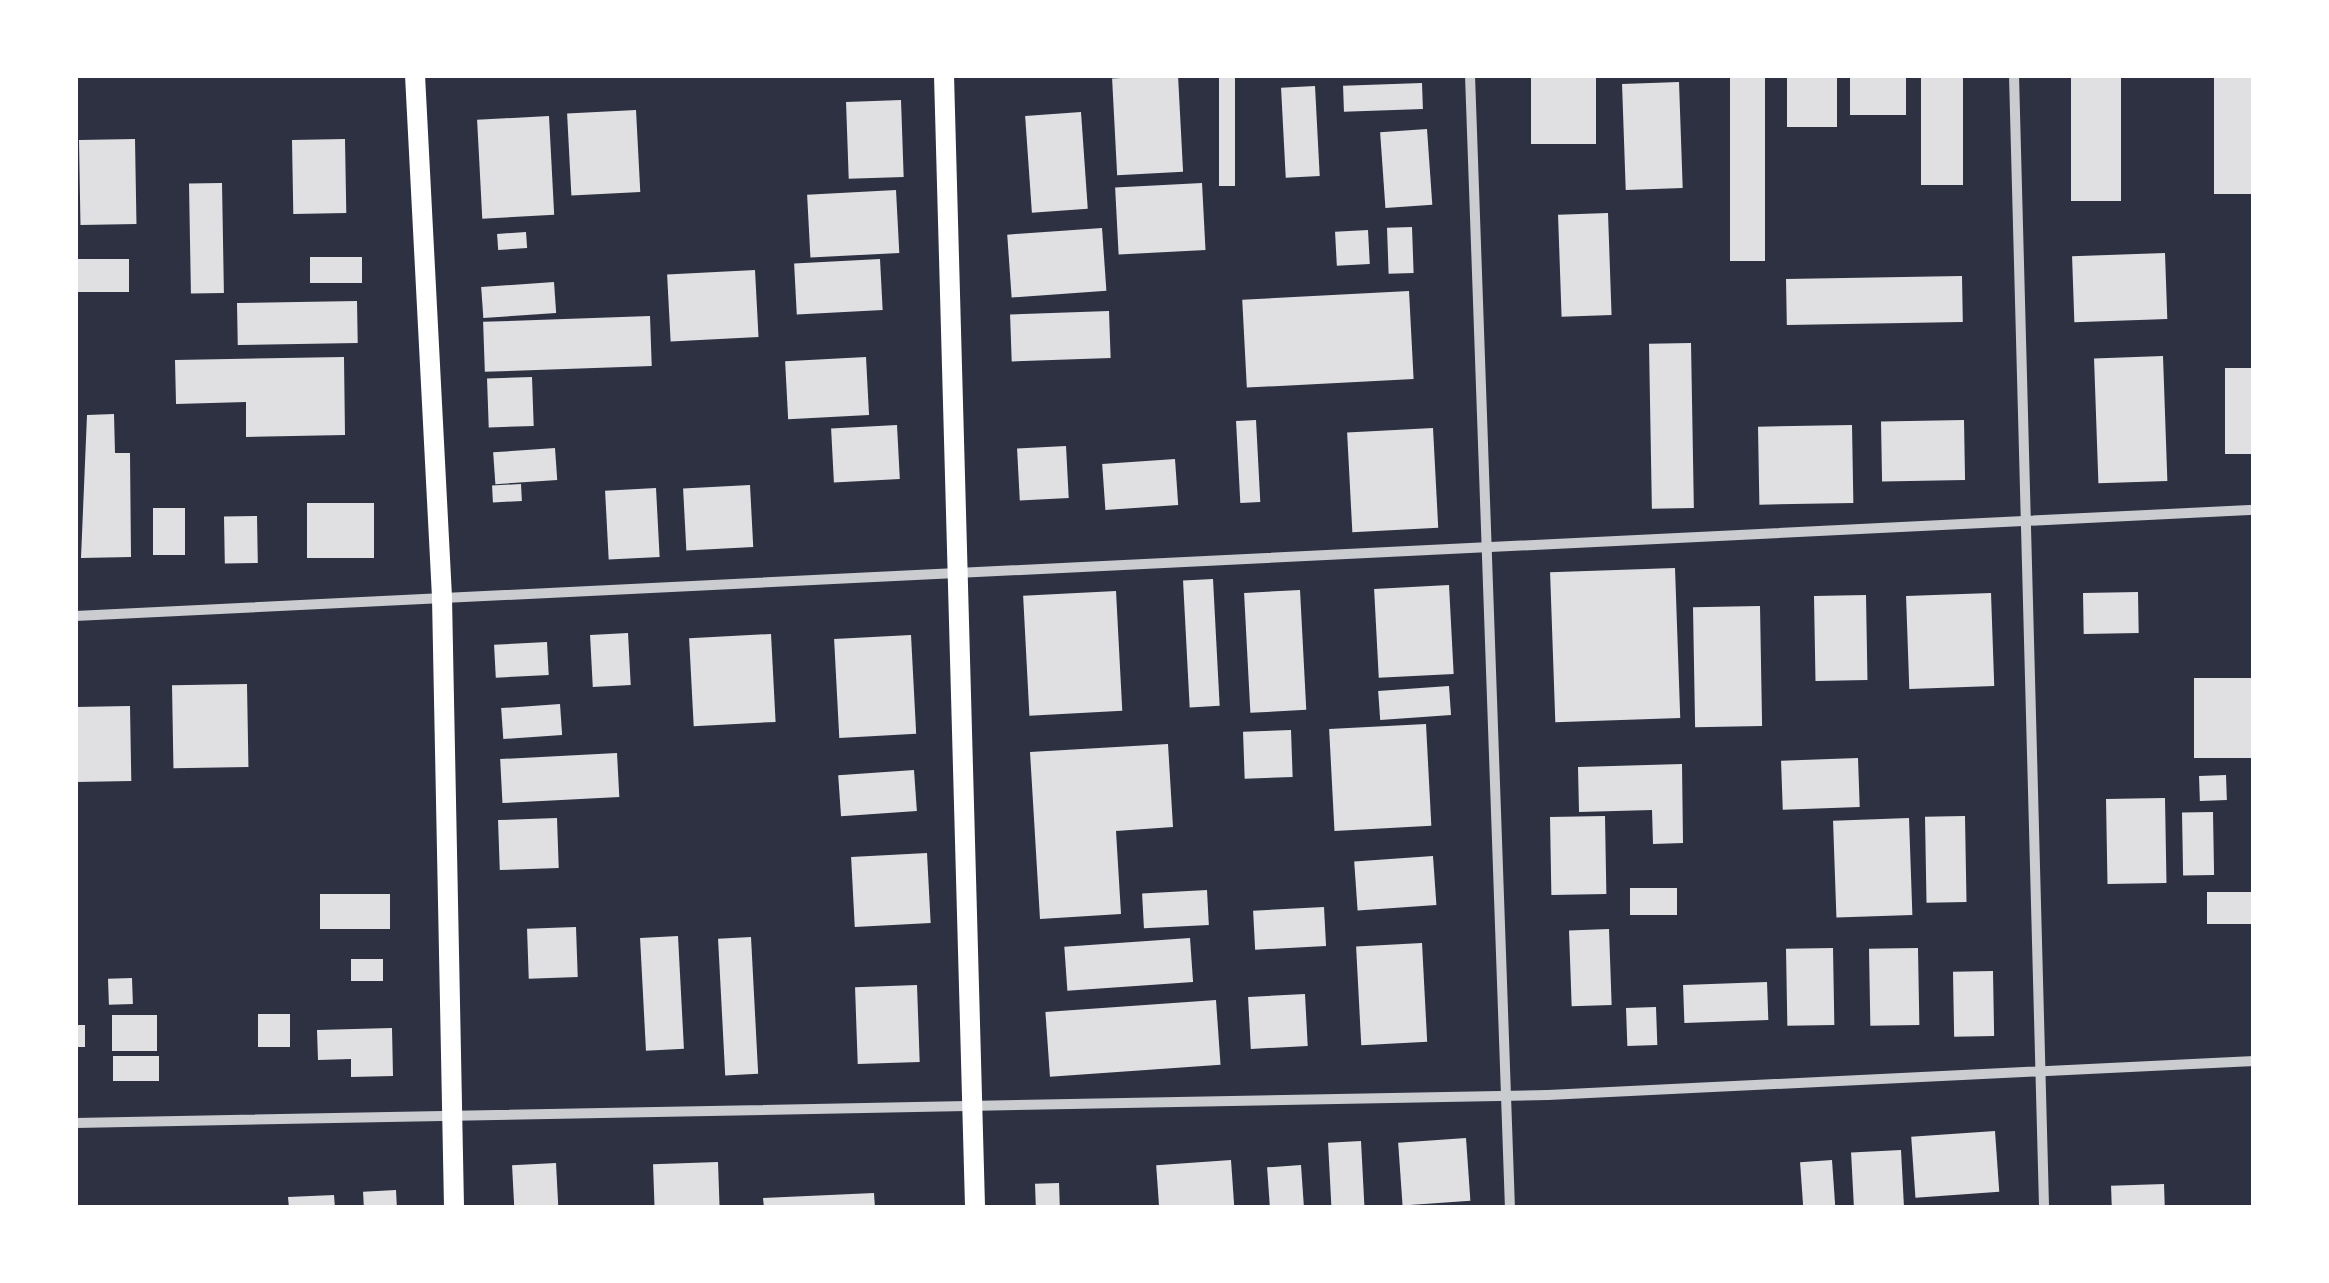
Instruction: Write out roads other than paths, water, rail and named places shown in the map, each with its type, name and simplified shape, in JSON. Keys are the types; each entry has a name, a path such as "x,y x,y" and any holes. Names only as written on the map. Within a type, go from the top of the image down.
{"main road":[{"path":"415,75 442,598 454,1208"},
{"path":"944,75 975,1208"}],"street":[{"path":"1470,75 1482,547 1510,1208"},
{"path":"2014,75 2022,520 2044,1208"},
{"path":"75,616 957,568 2254,510"},
{"path":"75,1123 1507,1095 2040,1078 2254,1062"}]}
